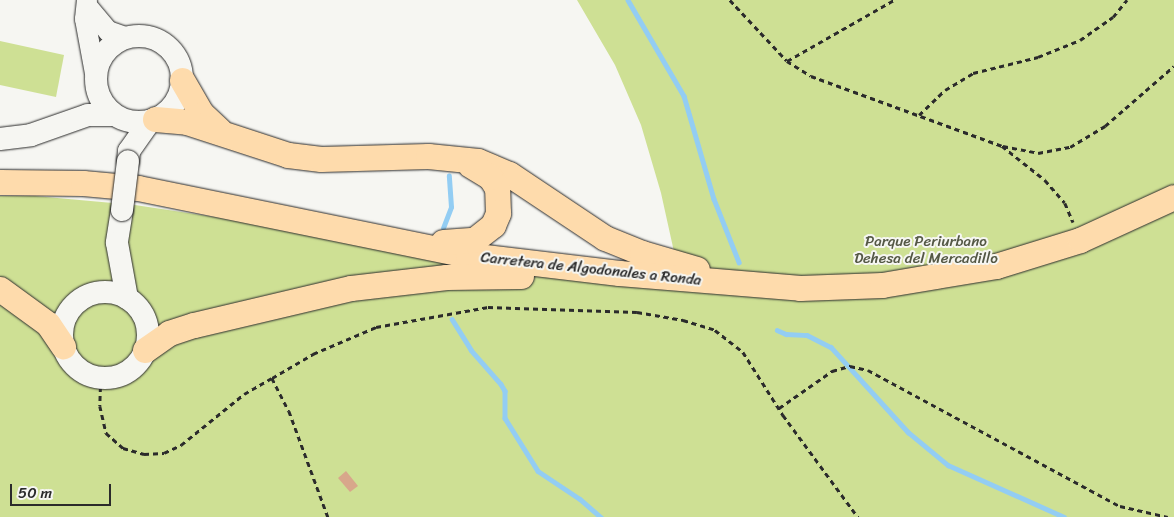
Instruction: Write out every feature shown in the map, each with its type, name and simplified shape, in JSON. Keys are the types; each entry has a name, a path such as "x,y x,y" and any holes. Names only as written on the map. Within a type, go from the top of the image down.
{"main road":[{"path":"55,125 75,109 96,81 104,53 128,38 141,36 166,45 175,55 182,80 202,114 219,130"},
{"path":"129,156 153,120 174,104 182,80"},
{"path":"92,294 117,243 129,156 116,116 102,100 96,81"},
{"path":"0,139 31,135 88,115 116,116 129,121 187,122 219,130 263,148 321,159 428,156 478,162 509,174 605,238 642,253 717,272 749,286"},
{"path":"402,244 474,240 493,225 499,207 497,188 480,169 462,160"},
{"name":"Carretera de Algodonales a Ronda","path":"0,182 83,183 138,188 402,244 619,274 749,286 839,288 922,281 996,266 1080,240 1174,197"},
{"path":"117,243 127,298"},
{"path":"0,289 48,324 77,368 101,378 128,371 145,350 169,333 194,325 351,288 493,275 575,279 619,274"},
{"path":"63,346 64,320 80,299 104,292 127,298 138,308 146,321 148,336 145,350"}],"street":[{"path":"87,3 108,31 128,38"},
{"path":"87,3 85,19 96,81"}],"path":[{"path":"730,0 787,61 811,76 1002,146 1038,152 1070,147 1105,126 1174,66"},
{"path":"787,61 894,0"},
{"path":"919,115 945,90 973,73 1038,56 1080,40 1113,17 1127,0"},
{"path":"1002,146 1025,161 1065,203 1080,240"},
{"path":"101,378 100,406 106,433 123,448 144,454 164,453 181,445 244,394 341,340 394,321 488,307 637,312 683,320 715,330 732,341 743,352 779,408 858,517"},
{"path":"779,408 832,371 850,366 868,370 1120,506 1168,517"},
{"path":"272,378 288,411 328,517"}],"green space":[{"name":"Parque Periurbano Dehesa del Mercadillo","path":"577,0 1174,0 1174,517 0,517 0,196 35,196 135,205 682,288 661,193 641,125 615,65"},
{"path":"0,41 64,55 56,97 0,85"}],"building":[{"path":"346,471 358,486 350,492 338,478"}],"waterway":[{"path":"628,0 684,96 714,199 739,262"},
{"path":"443,228 451,207 449,176"},
{"path":"452,319 471,350 505,391 505,418 538,471 580,499 601,517"},
{"path":"777,330 786,334 807,335 831,347 908,432 948,465 1064,517"}]}
